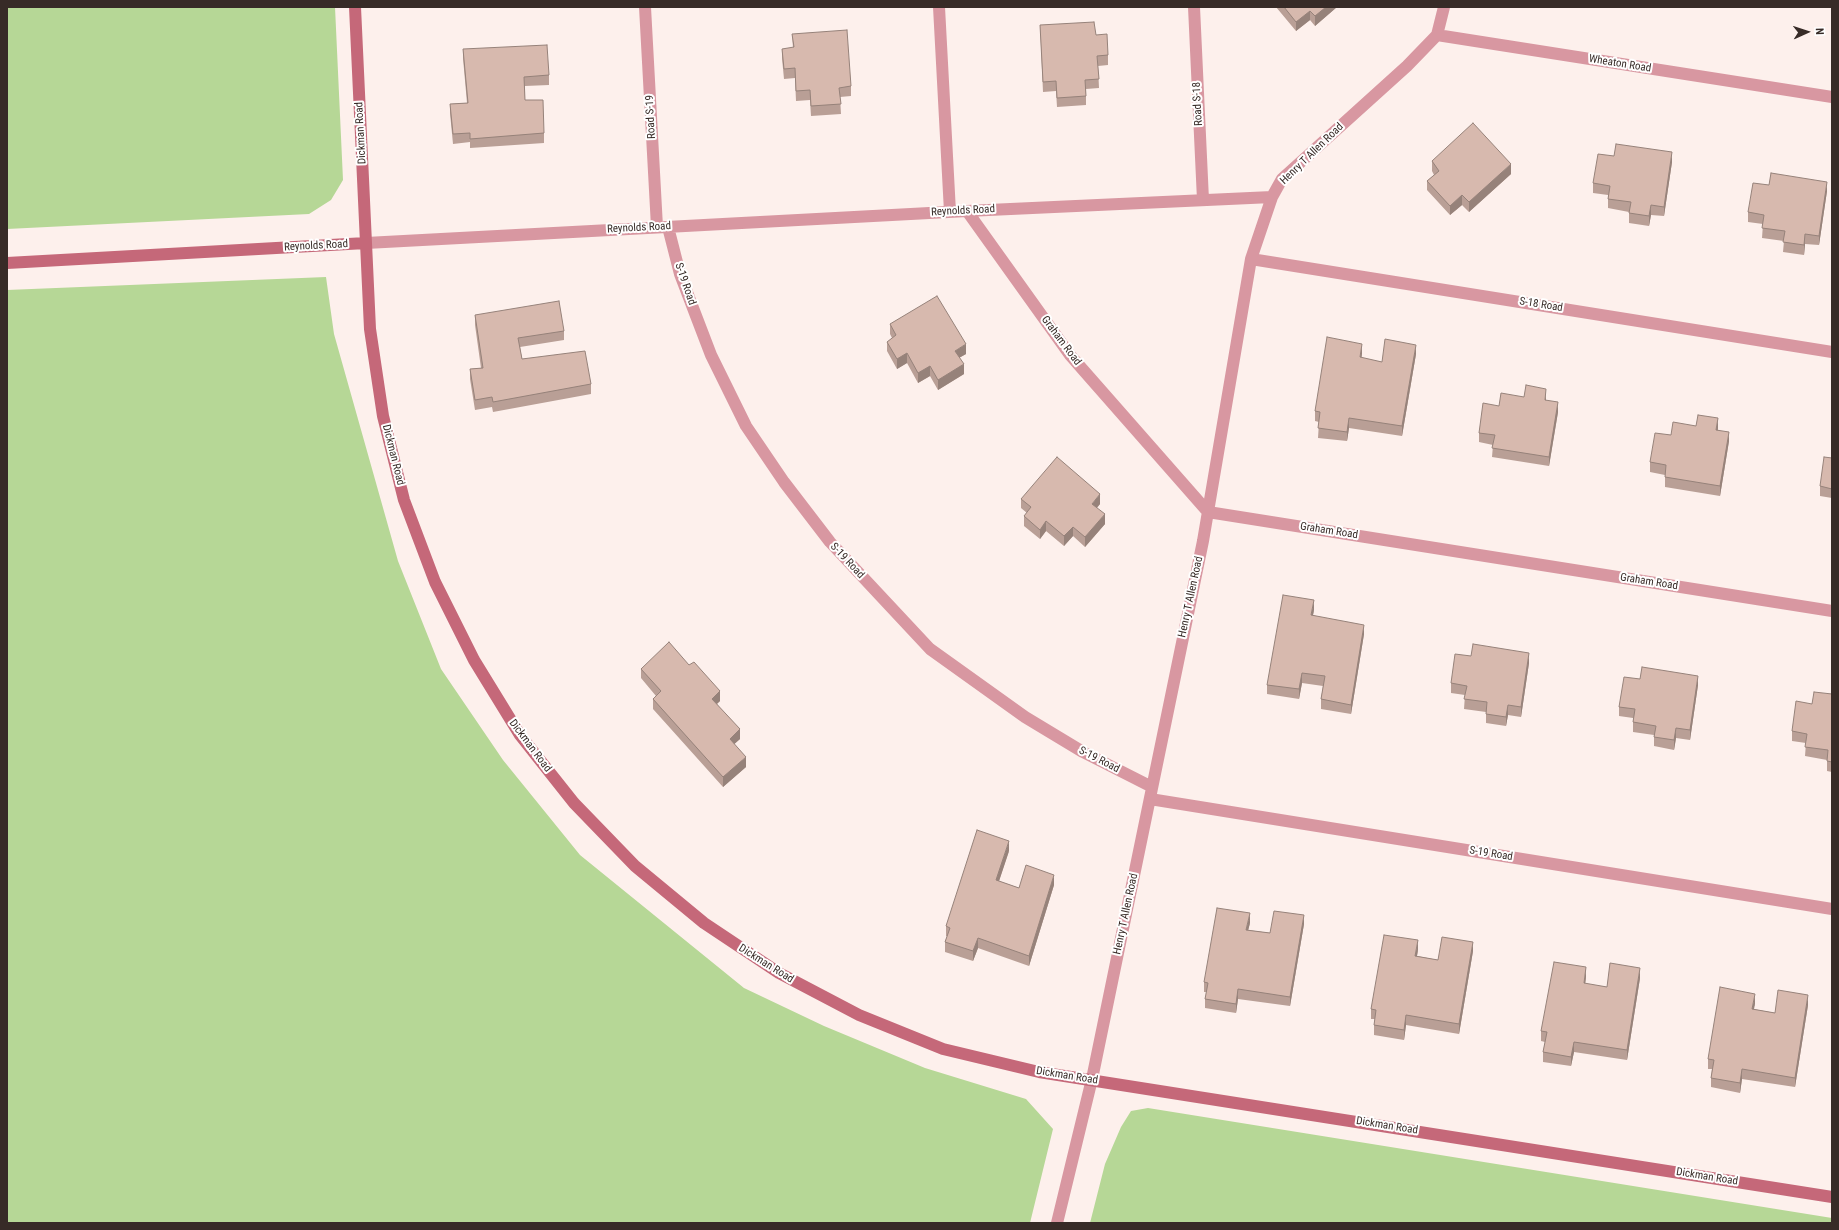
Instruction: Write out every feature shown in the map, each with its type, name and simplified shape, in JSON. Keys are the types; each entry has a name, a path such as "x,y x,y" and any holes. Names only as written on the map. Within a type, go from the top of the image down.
{"street":[{"name":"Dickman Road","path":"355,7 366,243 373,345 383,416 404,500 435,582 474,660 520,734 574,803 635,866 704,924 779,973 859,1015 943,1049 1039,1072 1092,1079 1832,1197"},
{"name":"Road S-19","path":"645,7 663,227"},
{"path":"939,7 950,212"},
{"name":"Road S-18","path":"1194,7 1203,200"},
{"path":"1437,35 1444,7"},
{"name":"Wheaton Road","path":"1437,35 1832,97"},
{"name":"Henry T Allen Road","path":"1057,1223 1092,1079 1208,512 1251,259 1272,197 1282,179 1407,66 1437,35"},
{"name":"Reynolds Road","path":"7,263 967,211 1272,197"},
{"name":"Graham Road","path":"967,211 1070,355 1208,512 1832,611"},
{"name":"S-19 Road","path":"663,227 711,355 746,426 784,482 830,542 930,649 1025,717 1151,793 1832,909"},
{"name":"S-18 Road","path":"1251,259 1832,352"}],"green space":[{"path":"7,7 335,7 343,180 331,200 309,214 7,229"},
{"path":"326,277 334,334 398,561 441,669 503,760 580,855 744,988 824,1026 925,1068 1026,1099 1053,1129 1030,1223 7,1223 7,290"},
{"path":"1148,1108 1832,1218 1832,1223 1090,1223 1105,1164 1121,1127 1131,1111"}],"building":[{"path":"1284,7 1326,7 1315,16 1310,11 1296,22"},
{"path":"1094,22 1096,35 1107,34 1108,55 1097,56 1099,79 1085,80 1086,96 1057,98 1056,81 1043,82 1040,25"},
{"path":"847,30 851,86 839,88 841,104 811,106 810,90 796,91 795,68 784,69 782,49 794,47 792,34"},
{"path":"547,45 549,75 524,77 525,100 543,100 544,133 470,139 470,133 453,134 450,104 468,103 463,49"},
{"path":"1473,123 1511,164 1469,202 1462,195 1450,206 1427,181 1439,171 1432,161"},
{"path":"1616,144 1672,152 1664,207 1651,205 1649,216 1629,213 1631,202 1608,199 1610,186 1593,183 1598,154 1614,156"},
{"path":"1771,173 1827,182 1819,236 1805,234 1804,245 1783,242 1785,231 1762,228 1764,215 1748,212 1753,183 1769,185"},
{"path":"937,296 966,344 955,351 964,364 938,380 930,366 918,373 907,353 897,359 887,342 896,335 890,324"},
{"path":"559,301 564,331 518,338 522,359 585,351 591,384 493,402 492,397 475,400 470,369 483,368 475,315"},
{"path":"1327,337 1362,344 1360,357 1382,362 1385,339 1416,345 1402,426 1349,418 1347,432 1318,428 1320,412 1315,411"},
{"path":"1526,385 1546,389 1545,400 1558,402 1549,457 1492,448 1495,435 1479,433 1483,403 1499,406 1501,393 1524,397"},
{"path":"1698,415 1718,418 1716,430 1729,432 1720,486 1665,477 1666,465 1650,462 1655,433 1671,435 1673,422 1696,426"},
{"path":"1057,457 1100,494 1092,504 1105,514 1085,537 1073,527 1064,536 1046,521 1040,530 1024,516 1031,507 1021,499"},
{"path":"1824,457 1832,458 1832,489 1820,486"},
{"path":"1283,595 1314,600 1311,615 1364,625 1351,705 1321,699 1325,676 1302,673 1299,689 1267,685"},
{"path":"669,642 689,665 694,662 720,691 712,699 740,729 730,739 746,757 723,777 653,699 661,691 641,669"},
{"path":"1473,644 1529,653 1521,707 1508,705 1506,717 1486,714 1487,702 1464,699 1467,686 1451,683 1455,654 1471,656"},
{"path":"1642,667 1698,676 1690,730 1676,728 1674,740 1654,737 1656,726 1633,722 1635,709 1619,707 1624,677 1640,679"},
{"path":"1814,692 1832,694 1832,762 1827,761 1828,750 1805,747 1807,734 1792,731 1796,701 1812,704"},
{"path":"977,830 1009,841 996,880 1019,888 1026,865 1054,875 1029,956 978,938 973,951 945,942 950,928 946,926"},
{"path":"1217,908 1250,913 1246,930 1270,933 1274,911 1304,915 1290,997 1238,989 1236,1004 1205,999 1208,983 1204,982"},
{"path":"1384,935 1418,940 1415,956 1438,960 1442,937 1473,942 1459,1024 1406,1015 1404,1030 1374,1025 1376,1010 1371,1009"},
{"path":"1554,962 1586,967 1584,983 1607,987 1610,963 1640,968 1627,1050 1574,1042 1571,1057 1543,1052 1547,1032 1541,1031"},
{"path":"1720,987 1755,994 1752,1009 1775,1013 1778,990 1808,995 1795,1078 1742,1069 1740,1083 1711,1078 1714,1060 1708,1059"}]}
